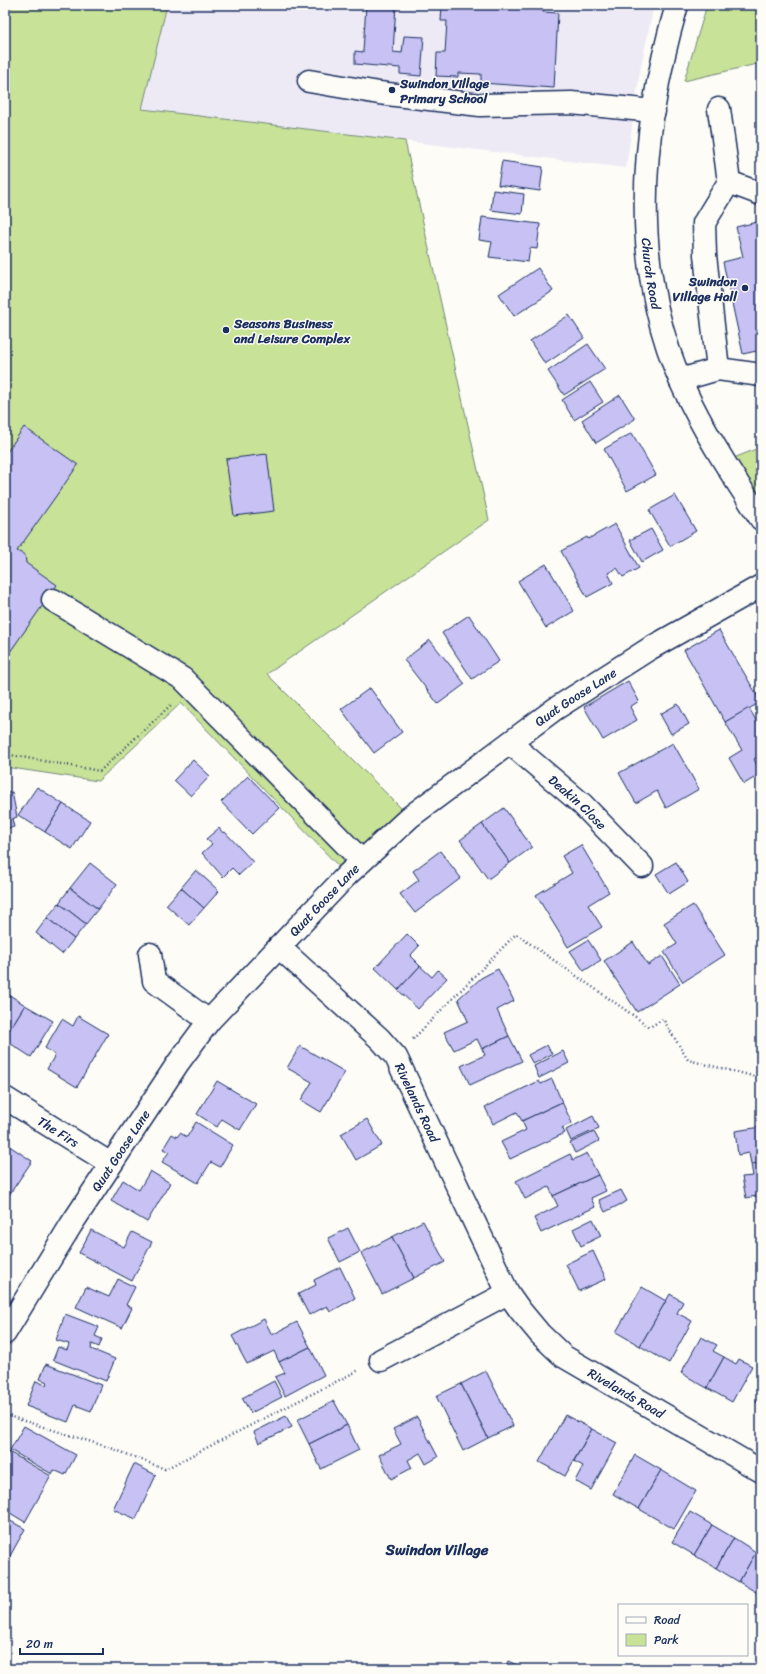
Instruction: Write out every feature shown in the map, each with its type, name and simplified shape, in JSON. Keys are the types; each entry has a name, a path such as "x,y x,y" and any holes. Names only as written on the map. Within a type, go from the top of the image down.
{"street":[{"name":"Church Road","path":"677,5 664,54 654,111 646,172 645,233 654,298 670,353 690,402 724,462 761,519"},
{"path":"309,81 380,93 480,105 571,103 654,111"},
{"path":"718,369 705,255 704,223 729,182 719,109"},
{"path":"729,182 761,194"},
{"path":"680,380 718,369 761,375"},
{"name":"Quat Goose Lane","path":"5,1333 71,1225 111,1164 178,1063 209,1022 362,861 410,817 510,742 601,678 761,586"},
{"path":"53,600 183,679 362,861"},
{"name":"Deakin Close","path":"510,742 582,804 642,866"},
{"name":"Rivelands Road","path":"280,947 380,1039 396,1057 508,1293 540,1334 563,1356 761,1471"},
{"path":"150,954 154,981 209,1022"},
{"name":"The Firs","path":"5,1098 111,1164"},
{"path":"382,1360 508,1293"}],"path":[{"path":"5,754 100,771 190,687"},
{"path":"396,1057 516,934 650,1027 662,1019 688,1060 761,1078"},
{"path":"5,1415 111,1448 165,1469 382,1360"}],"shaded area":[{"name":"Swindon Village Primary School","path":"167,5 654,5 640,71 626,168 142,109"}],"green space":[{"name":"Seasons Business and Leisure Complex","path":"5,5 167,5 142,109 405,141 489,520 267,674 410,817 347,875 181,703 98,781 5,767"},
{"path":"707,5 761,5 761,83 757,64 684,81"},
{"path":"761,447 761,519 724,462"}],"building":[{"path":"366,5 396,5 393,52 402,53 404,36 424,37 421,76 400,74 400,68 355,64 355,51 363,52"},
{"path":"442,5 543,5 543,12 558,13 554,88 481,83 481,74 458,73 458,77 436,76 437,53 445,53 447,21 441,21"},
{"path":"502,161 543,167 540,191 498,185"},
{"path":"493,190 524,194 522,214 491,210"},
{"path":"482,217 540,224 537,249 530,248 528,262 489,257 492,242 479,240"},
{"name":"Swindon Village Hall","path":"761,221 761,350 743,354 723,262 743,257 736,227"},
{"path":"538,268 553,291 514,316 499,294"},
{"path":"569,315 584,338 545,364 530,341"},
{"path":"588,344 605,369 564,395 548,371"},
{"path":"590,382 603,402 574,420 562,400"},
{"path":"620,395 635,419 596,443 582,420"},
{"path":"24,427 78,465 17,551 25,555 26,563 57,585 5,659 5,455"},
{"path":"632,433 656,475 627,491 604,449"},
{"path":"267,454 274,511 234,516 226,459"},
{"path":"675,495 696,531 670,546 649,510"},
{"path":"615,524 639,568 623,577 617,568 608,573 613,583 587,597 561,551 587,537 588,539"},
{"path":"651,529 663,550 642,562 630,540"},
{"path":"546,564 574,611 546,628 518,581"},
{"path":"469,615 499,661 472,679 442,633"},
{"path":"719,630 761,702 725,722 684,650"},
{"path":"430,640 465,684 438,704 404,660"},
{"path":"628,681 639,701 630,707 637,720 603,740 584,707"},
{"path":"370,688 402,732 374,753 341,709"},
{"path":"678,704 689,724 671,734 660,714"},
{"path":"749,708 761,729 761,755 754,759 761,774 744,784 729,758 742,750 725,722"},
{"path":"673,743 699,789 666,808 657,791 636,803 619,773"},
{"path":"193,760 210,776 191,796 174,780"},
{"path":"248,776 279,808 252,834 221,802"},
{"path":"37,787 63,804 45,832 18,815"},
{"path":"12,792 17,817 12,819 14,827 5,829 5,794"},
{"path":"63,804 90,821 72,849 45,832"},
{"path":"504,808 532,847 510,863 482,824"},
{"path":"482,824 510,863 488,879 460,840"},
{"path":"219,828 223,833 225,832 253,862 239,875 232,868 223,877 202,853 212,844 206,839"},
{"path":"581,845 609,892 588,905 602,927 568,947 536,895 572,873 562,856"},
{"path":"440,851 461,878 415,913 400,894 419,880 413,871"},
{"path":"676,862 688,882 669,894 656,874"},
{"path":"90,863 117,884 98,909 70,888"},
{"path":"196,870 219,891 204,908 181,888"},
{"path":"70,888 98,909 86,924 59,903"},
{"path":"181,888 204,908 189,925 166,905"},
{"path":"59,903 86,924 74,939 47,918"},
{"path":"693,905 725,955 683,982 664,952 677,944 664,923"},
{"path":"47,918 74,939 62,954 36,933"},
{"path":"407,934 419,946 410,956 420,966 398,990 375,968"},
{"path":"588,940 601,960 584,971 570,951"},
{"path":"633,942 648,965 662,956 680,984 637,1012 604,961"},
{"path":"420,966 432,977 438,970 447,978 418,1009 398,990"},
{"path":"498,969 514,1001 497,1010 509,1036 482,1049 477,1039 454,1050 444,1032 468,1021 458,999 481,978"},
{"path":"5,992 25,1005 5,1037"},
{"path":"25,1005 53,1021 31,1057 5,1040 5,1037"},
{"path":"78,1016 108,1034 77,1087 47,1069 55,1055 45,1048 62,1019 73,1026"},
{"path":"509,1036 522,1061 470,1085 461,1066 485,1055 482,1049"},
{"path":"547,1045 552,1054 533,1064 528,1055"},
{"path":"300,1046 345,1072 321,1112 301,1100 312,1082 287,1068"},
{"path":"563,1051 569,1063 539,1078 534,1066"},
{"path":"552,1079 562,1102 522,1121 517,1112 493,1124 485,1107 539,1081 541,1084"},
{"path":"217,1081 256,1104 240,1130 222,1119 217,1127 197,1114"},
{"path":"562,1102 572,1123 562,1128 565,1133 510,1159 501,1142 526,1130 522,1121"},
{"path":"593,1116 599,1128 571,1141 566,1130"},
{"path":"367,1119 382,1145 356,1160 341,1134"},
{"path":"196,1122 233,1145 220,1167 211,1162 198,1183 162,1162 169,1152 163,1149 172,1134 177,1137 180,1133 187,1137"},
{"path":"761,1127 761,1163 751,1164 749,1153 738,1155 735,1131"},
{"path":"594,1132 599,1141 575,1153 570,1143"},
{"path":"5,1143 32,1161 7,1198 5,1197"},
{"path":"587,1153 598,1175 553,1196 549,1187 525,1199 516,1181 570,1154 573,1160"},
{"path":"761,1163 761,1195 746,1198 742,1177 753,1176 751,1164"},
{"path":"150,1171 170,1183 147,1222 111,1201 123,1180 139,1190"},
{"path":"598,1175 606,1191 591,1198 595,1207 541,1233 534,1218 558,1206 553,1196"},
{"path":"621,1190 627,1201 605,1212 599,1200"},
{"path":"593,1219 601,1236 581,1246 573,1229"},
{"path":"423,1221 445,1262 414,1278 392,1237"},
{"path":"348,1228 360,1252 340,1262 328,1238"},
{"path":"91,1230 124,1247 132,1232 152,1242 132,1281 79,1253"},
{"path":"392,1237 414,1278 382,1294 361,1253"},
{"path":"593,1251 606,1279 579,1291 566,1264"},
{"path":"340,1267 355,1298 330,1312 327,1306 309,1315 298,1294 316,1285 314,1280"},
{"path":"118,1279 135,1287 126,1305 132,1308 122,1328 76,1307 86,1287 109,1297"},
{"path":"642,1287 666,1301 640,1346 616,1332"},
{"path":"670,1294 683,1302 677,1313 692,1321 669,1363 640,1346"},
{"path":"65,1314 99,1327 95,1336 102,1339 99,1347 92,1344 91,1349 115,1359 106,1381 53,1360 58,1347 67,1350 69,1344 56,1340"},
{"path":"264,1319 272,1335 297,1322 310,1347 279,1362 274,1351 247,1364 232,1336"},
{"path":"701,1337 717,1345 713,1351 724,1357 707,1388 681,1373"},
{"path":"310,1347 324,1375 285,1396 275,1377 285,1373 279,1362"},
{"path":"724,1357 736,1364 739,1359 752,1366 732,1402 707,1388"},
{"path":"46,1364 101,1385 91,1411 75,1405 68,1422 26,1406 36,1381 46,1385 47,1382 40,1379"},
{"path":"486,1371 513,1426 488,1438 461,1384"},
{"path":"274,1381 282,1397 251,1413 242,1398"},
{"path":"461,1384 488,1438 463,1451 436,1396"},
{"path":"761,1393 761,1405 756,1402"},
{"path":"334,1401 347,1425 309,1444 297,1420"},
{"path":"565,1415 592,1429 565,1476 539,1462"},
{"path":"286,1416 292,1427 259,1443 254,1432"},
{"path":"417,1417 438,1457 426,1464 420,1453 408,1460 412,1468 391,1479 379,1455 401,1444 393,1429"},
{"path":"347,1425 359,1450 321,1469 309,1444"},
{"path":"24,1426 76,1455 65,1475 54,1470 52,1474 10,1450"},
{"path":"592,1429 617,1443 591,1490 575,1481 583,1466 574,1461"},
{"path":"9,1452 51,1476 25,1522 5,1510 5,1460"},
{"path":"635,1455 661,1470 639,1509 613,1494"},
{"path":"134,1464 156,1475 136,1519 113,1509"},
{"path":"661,1470 696,1491 674,1529 639,1509"},
{"path":"690,1512 712,1525 694,1555 672,1542"},
{"path":"5,1518 25,1529 10,1556 5,1554"},
{"path":"712,1525 734,1538 716,1568 694,1555"},
{"path":"734,1538 756,1552 739,1582 716,1568"},
{"path":"756,1552 761,1555 761,1595 739,1582"},
{"path":"508,1661 526,1669 505,1669"}],"place":[{"name":"Swindon Village Primary School","path":"392,90"},
{"name":"Swindon Village Hall","path":"745,288"},
{"name":"Seasons Business and Leisure Complex","path":"226,330"}],"district":[{"name":"Swindon Village","path":"437,1550"}]}
